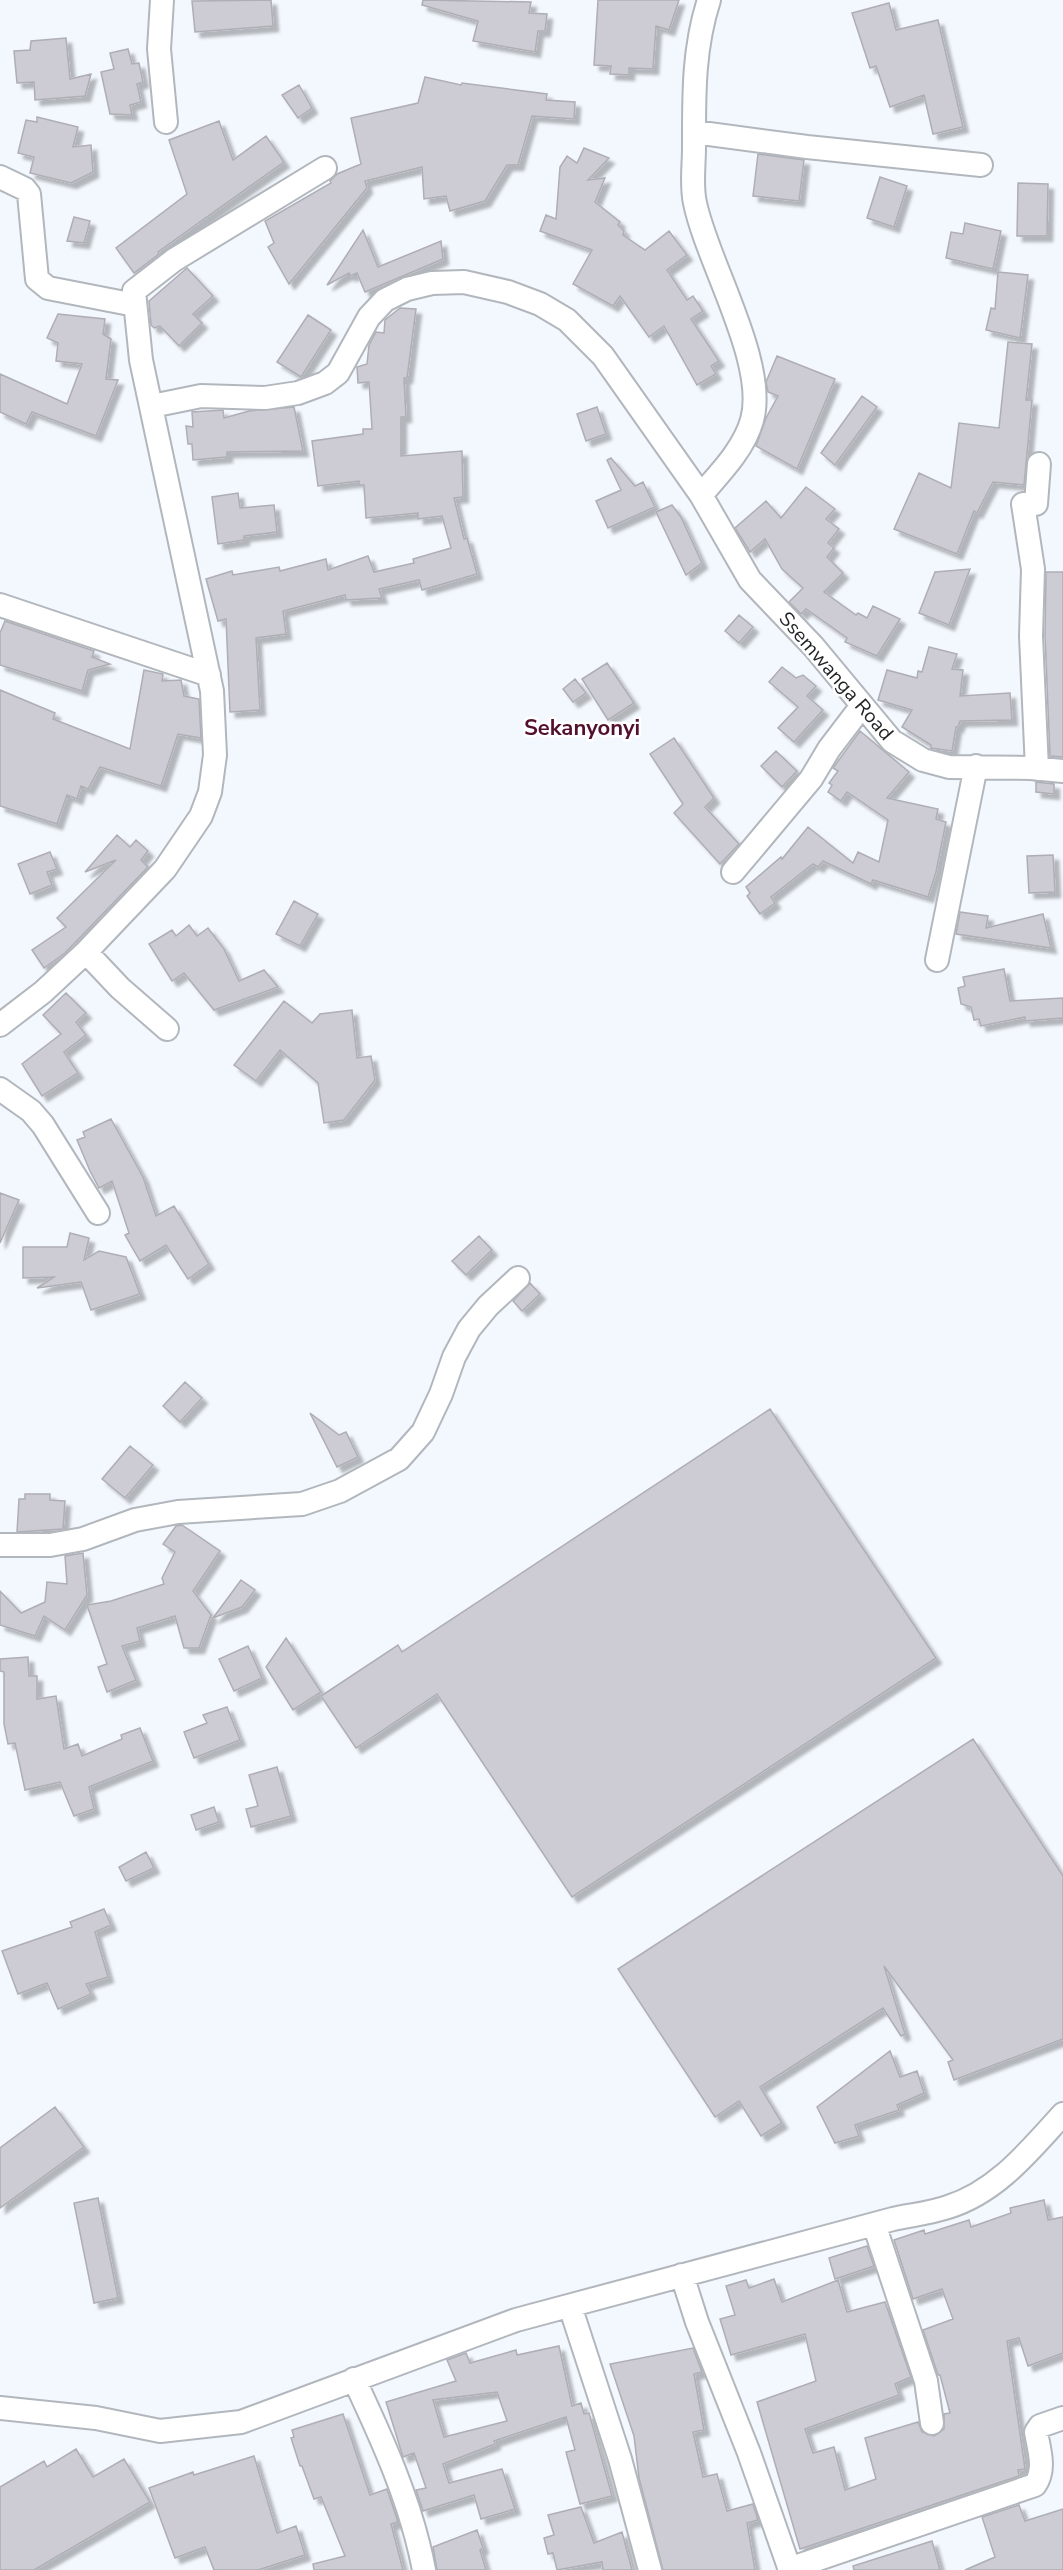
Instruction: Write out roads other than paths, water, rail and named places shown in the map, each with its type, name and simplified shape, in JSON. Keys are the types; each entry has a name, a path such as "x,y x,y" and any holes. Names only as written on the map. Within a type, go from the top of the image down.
{"street":[{"path":"162,0 159,49 166,122"},
{"path":"701,495 725,467 741,443 752,420 753,391 740,325 707,248 694,200 694,73 699,30 709,0"},
{"path":"694,132 807,147 981,165"},
{"path":"0,1025 44,992 86,952 165,869 201,816 210,792 215,755 209,675 141,360 134,291 150,277 325,168"},
{"path":"0,177 25,189 28,194 40,284 48,288 135,305"},
{"name":"Ssemwanga Road","path":"152,406 201,396 265,398 298,393 325,383 338,373 369,317 385,300 407,289 432,283 464,282 508,292 540,304 567,320 603,356 701,495 750,580 813,646 861,707 892,741 923,760 950,767 976,766 1063,771"},
{"path":"1037,769 1031,636 1033,569 1023,504 1036,504 1039,464"},
{"path":"0,605 209,675"},
{"path":"733,872 811,779 829,749 861,707"},
{"path":"937,960 976,766"},
{"path":"86,952 120,988 167,1029"},
{"path":"0,1089 31,1111 98,1213"},
{"path":"0,1545 50,1545 83,1539 135,1520 178,1512 302,1504 340,1491 399,1460 423,1432 441,1394 454,1357 469,1329 518,1278"},
{"path":"0,2408 96,2418 160,2431 241,2422 516,2320 874,2224 948,2207 977,2195 998,2180 1063,2114"},
{"path":"874,2224 926,2381 932,2423"},
{"path":"682,2275 697,2322 749,2453 789,2569 1035,2485 1041,2477 1036,2432 1040,2426 1063,2418"},
{"path":"570,2306 620,2459 650,2570"},
{"path":"354,2379 406,2499 416,2530 424,2570"}],"district":[{"name":"Sekanyonyi","path":"582,728"}]}
